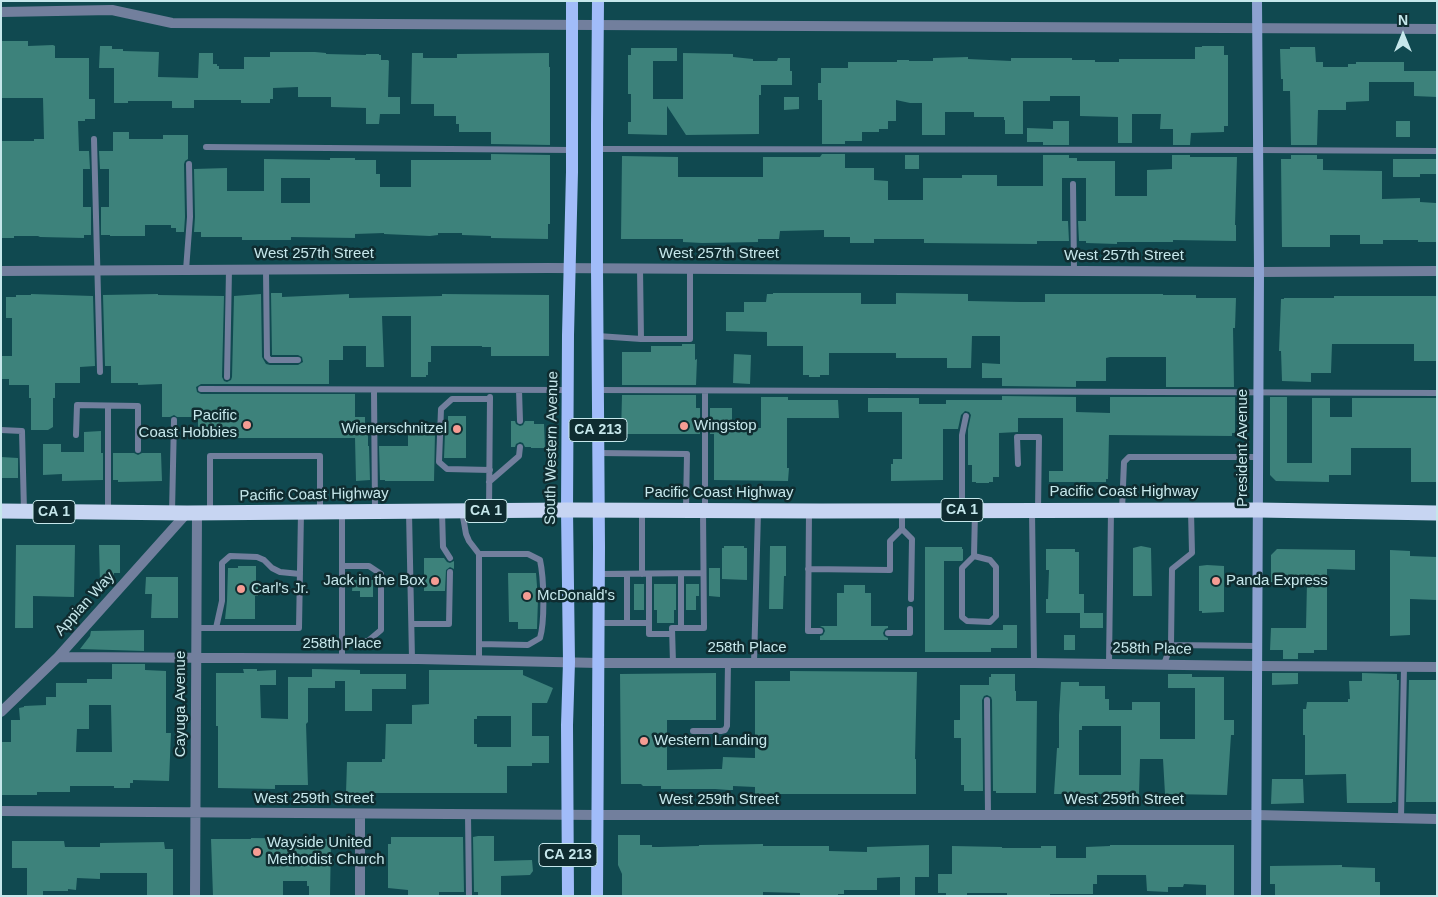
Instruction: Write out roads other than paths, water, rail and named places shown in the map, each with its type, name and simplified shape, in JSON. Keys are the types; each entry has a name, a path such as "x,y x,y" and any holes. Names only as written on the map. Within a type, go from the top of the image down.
{"highway":[{"name":"Pacific Coast Highway","path":"1,511 192,513 489,510 1258,510 1437,513"}],"main road":[{"name":"South Western Avenue","path":"568,896 567,725 569,662 567,510 572,172 572,1"},
{"name":"CA 213","path":"597,896 599,623 598,1"}],"street":[{"name":"President Avenue","path":"1256,896 1259,272 1257,1"},
{"path":"1,12 112,10 172,24 1437,29"},
{"name":"West 257th Street","path":"1,271 570,268 1259,272 1437,271"},
{"name":"Cayuga Avenue","path":"192,513 196,628 195,896"},
{"name":"Appian Way","path":"1,712 58,657 192,513"},
{"name":"258th Place","path":"58,657 479,660 598,663 1034,663 1437,667"},
{"name":"West 259th Street","path":"1,812 598,816 1256,815 1437,819"},
{"path":"360,814 360,896"}],"lane":[{"path":"94,139 100,372"},
{"path":"206,147 571,150"},
{"path":"597,149 1437,151"},
{"path":"186,270 190,217 189,164"},
{"path":"1073,184 1074,271"},
{"path":"640,269 641,339"},
{"path":"598,336 641,339 690,339 690,269"},
{"path":"228,377 229,270"},
{"path":"266,270 267,357 270,360 298,360"},
{"path":"201,389 569,390"},
{"path":"374,390 375,512"},
{"path":"489,510 490,390"},
{"path":"519,390 520,421"},
{"path":"598,390 1437,393"},
{"path":"673,663 672,628 704,628 705,391"},
{"path":"490,399 452,399 441,409 439,462 447,469 490,470"},
{"path":"76,435 77,405 138,406 138,450"},
{"path":"108,406 108,512"},
{"path":"966,416 962,435 974,556"},
{"path":"174,420 192,513"},
{"path":"1,430 22,431 24,512"},
{"path":"1018,464 1017,437 1038,437 1035,510 1034,663"},
{"path":"489,482 519,456 520,446"},
{"path":"598,453 687,454 686,511"},
{"path":"192,513 210,456 320,456 320,512"},
{"path":"1109,664 1117,510 1124,462 1129,457 1258,457"},
{"path":"642,510 650,634 672,634"},
{"path":"808,510 808,632 820,632"},
{"path":"902,510 902,529 912,540 910,599"},
{"path":"1164,664 1171,645 1172,569 1192,554 1191,510"},
{"path":"409,511 412,660"},
{"path":"442,511 443,548 450,558"},
{"path":"462,511 466,534 479,554 479,660"},
{"path":"754,663 758,511"},
{"path":"196,628 299,628 301,512"},
{"path":"342,512 342,659"},
{"path":"808,569 890,570 890,541 902,529"},
{"path":"479,554 528,554 540,560 543,585 543,630 540,638 528,644 479,644"},
{"path":"216,628 222,601 222,563 230,556 257,557 280,572 300,574"},
{"path":"974,556 990,560 996,567 996,616 990,622 967,621 962,617 962,568 974,556"},
{"path":"342,566 369,566 381,574 381,630 368,641 342,641"},
{"path":"412,624 449,624 450,572"},
{"path":"599,574 704,573"},
{"path":"627,574 628,623"},
{"path":"681,574 681,628"},
{"path":"888,633 910,633 910,608"},
{"path":"599,623 650,623"},
{"path":"1171,645 1257,646"},
{"path":"693,731 725,730 727,726 728,663"},
{"path":"1401,818 1404,667"},
{"path":"987,700 988,816"},
{"path":"468,815 469,896"}],"place":[{"name":"Pacific Coast Hobbies","path":"247,425"},
{"name":"Wingstop","path":"684,426"},
{"name":"Wienerschnitzel","path":"457,429"},
{"name":"Jack in the Box","path":"435,581"},
{"name":"Panda Express","path":"1216,581"},
{"name":"Carl's Jr.","path":"241,589"},
{"name":"McDonald's","path":"527,596"},
{"name":"Western Landing","path":"644,741"},
{"name":"Wayside United Methodist Church","path":"257,852"}]}
